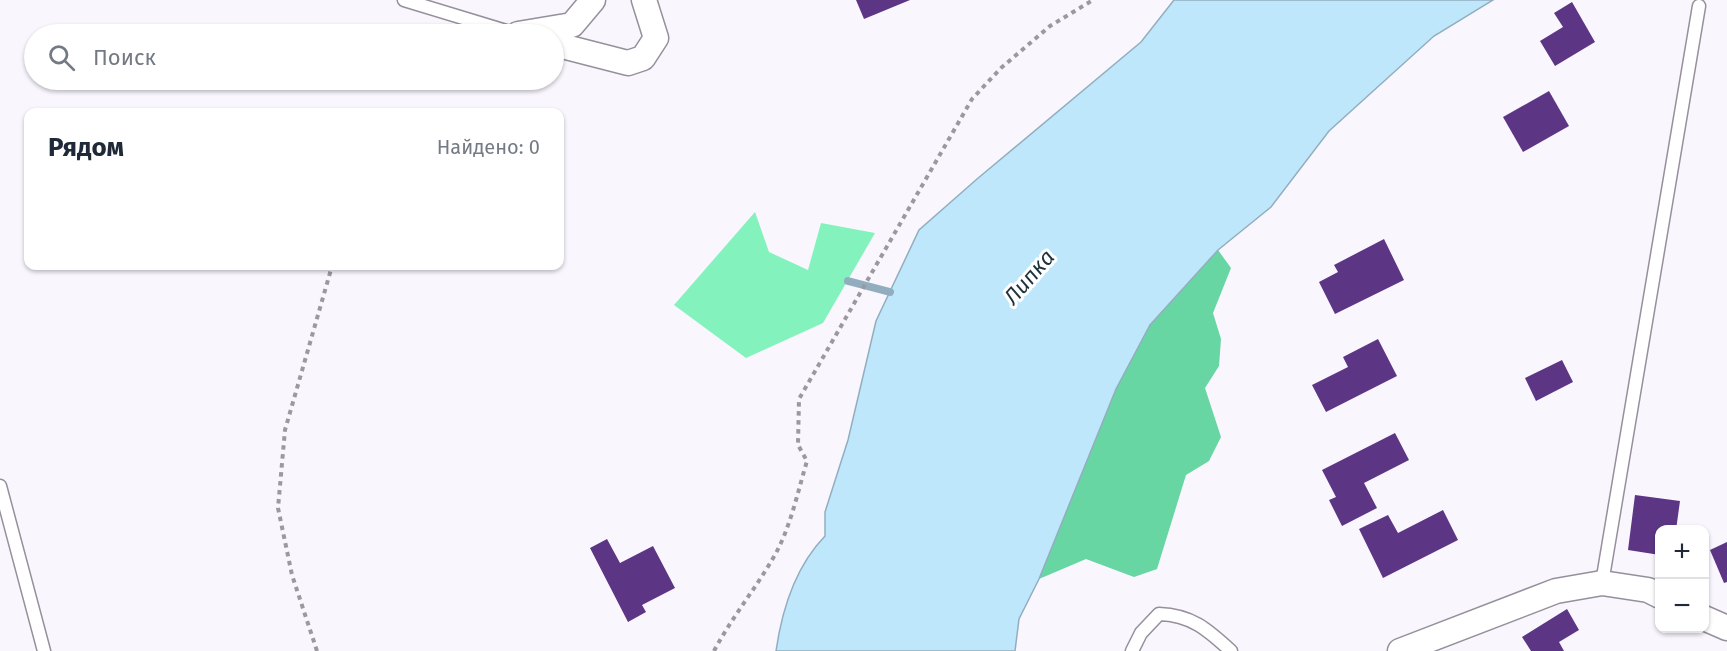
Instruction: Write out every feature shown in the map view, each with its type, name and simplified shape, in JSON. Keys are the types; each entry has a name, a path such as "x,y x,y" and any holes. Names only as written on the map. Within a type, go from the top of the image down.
{"street":[{"path":"564,26 572,25 593,0"},
{"path":"564,47 628,63 644,58 656,38 644,0"},
{"path":"1400,651 1556,591 1602,583 1648,590 1655,594"},
{"path":"1709,620 1727,628"}],"lane":[{"path":"404,0 484,24"},
{"path":"1602,583 1699,6"},
{"path":"0,486 44,651"},
{"path":"1132,651 1141,633 1159,614 1175,614 1204,626 1231,651"}],"path":[{"path":"714,651 751,596 777,550 792,511 807,461 798,445 799,399 972,99 1001,68 1050,26 1094,0"},
{"path":"317,651 292,575 278,508 285,430 331,270"}],"green space":[{"path":"755,212 769,252 808,270 821,223 875,233 823,323 746,358 674,305"},
{"path":"1218,250 1231,268 1213,313 1221,339 1219,366 1205,388 1221,437 1209,461 1186,475 1157,569 1134,577 1086,559 1039,579 1116,389 1150,325"}],"water":[{"name":"Липка","path":"1174,0 1493,0 1434,36 1329,131 1271,207 1218,250 1150,325 1116,389 1039,579 1019,619 1015,651 776,651 786,604 792,589 806,561 825,536 825,512 848,440 876,321 919,230 1141,42"}],"building":[{"path":"856,0 910,0 864,19"},
{"path":"1572,2 1595,42 1555,66 1540,41 1563,27 1554,13"},
{"path":"1549,91 1569,126 1523,152 1503,117"},
{"path":"1384,239 1404,280 1335,314 1319,282 1338,272 1334,265"},
{"path":"1378,339 1397,376 1326,412 1312,385 1348,367 1343,357"},
{"path":"1562,360 1573,382 1536,401 1525,378"},
{"path":"1395,433 1409,460 1364,483 1377,508 1342,526 1329,500 1336,497 1322,470"},
{"path":"1635,495 1680,501 1677,525 1655,525 1655,554 1628,550"},
{"path":"1443,510 1458,540 1383,578 1359,529 1388,515 1398,533"},
{"path":"607,539 620,563 653,546 675,588 642,605 646,612 628,622 590,548"},
{"path":"1727,542 1727,582 1724,583 1710,550"},
{"path":"1567,609 1579,630 1559,642 1564,651 1531,651 1522,637"}],"waterway":[{"path":"848,281 890,292"}]}
